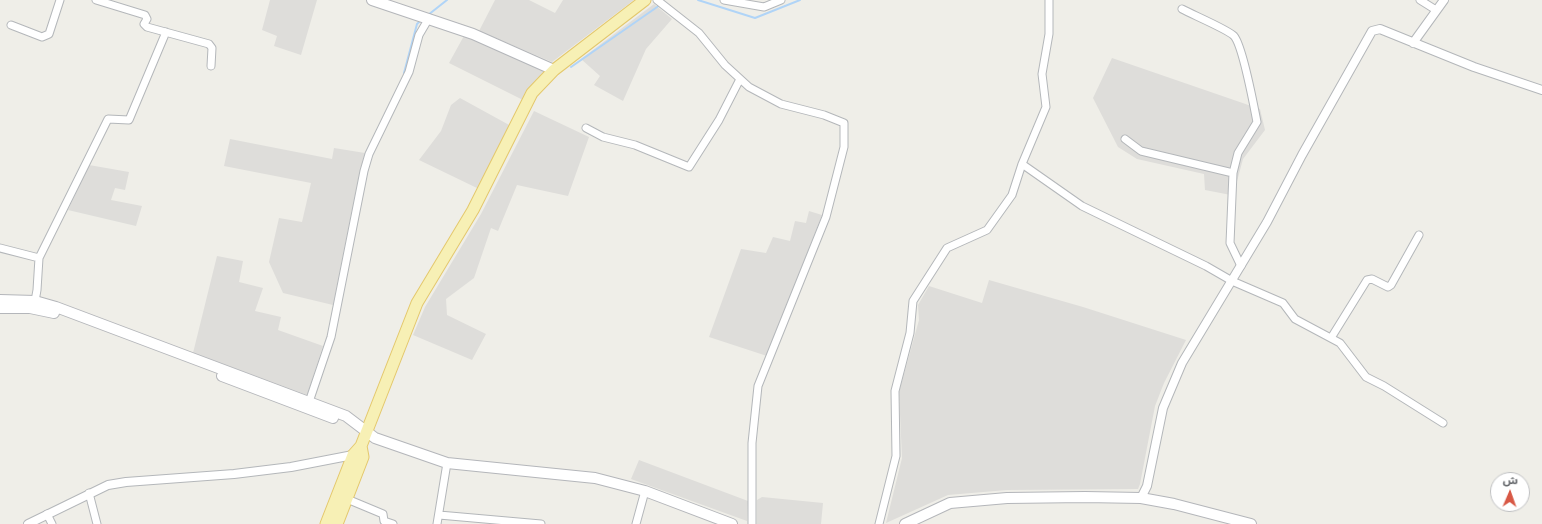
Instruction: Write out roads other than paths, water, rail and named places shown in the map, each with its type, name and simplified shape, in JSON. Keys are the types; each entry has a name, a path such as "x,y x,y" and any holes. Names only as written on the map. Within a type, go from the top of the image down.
{"main road":[{"path":"372,0 473,34 554,70"},
{"path":"326,524 353,455 361,446 417,303 473,210 532,93 554,70 645,0"},
{"path":"0,300 35,301 64,310 346,416 375,438 447,462 595,478 645,492 728,523"},
{"path":"0,308 30,308 59,315 366,431"},
{"path":"337,524 363,457 361,446"},
{"path":"905,524 950,503 1007,498 1141,498 1174,504 1251,524"}],"street":[{"path":"11,25 42,37 46,37 49,34 60,0"},
{"path":"96,0 144,15 147,19 145,26 209,44 212,48 212,66"},
{"path":"657,0 699,33 725,65 749,87 781,104 824,115 844,123 844,147 826,217 758,386 752,443 752,524"},
{"path":"724,0 764,8 781,0"},
{"path":"879,524 896,456 895,391 910,333 913,301 947,248 986,230 1012,195 1022,164 1046,107 1042,74 1048,34 1049,0"},
{"path":"1420,0 1436,10"},
{"path":"1413,43 1444,0"},
{"path":"1182,9 1234,35 1238,44 1253,100 1257,122 1238,153 1233,173 1230,243 1241,266"},
{"path":"309,402 331,337 364,171 369,154 409,72 419,35 429,18"},
{"path":"1141,498 1147,486 1163,408 1170,386 1192,344 1241,266 1372,31 1380,29 1474,67 1542,90"},
{"path":"35,301 37,290 38,258 108,118 129,120 166,32"},
{"path":"586,128 603,137 635,145 689,168 718,120 740,79"},
{"path":"1125,139 1141,151 1233,173"},
{"path":"1022,164 1082,206 1206,266 1232,281 1283,303 1295,319 1340,342 1366,377 1384,386 1443,422"},
{"path":"1331,338 1366,280 1372,279 1387,286 1391,285 1419,235"},
{"path":"0,248 38,258"},
{"path":"28,524 108,485 126,482 291,468 353,455"},
{"path":"437,524 447,462"},
{"path":"636,524 645,492"},
{"path":"89,493 97,524"},
{"path":"347,499 383,514 384,521 393,524"},
{"path":"47,514 52,524"},
{"path":"439,515 536,524"}],"waterway":[{"path":"428,15 447,0"},
{"path":"698,0 755,18 800,0"},
{"path":"571,67 660,5"},
{"path":"404,73 417,24 421,20"}]}
